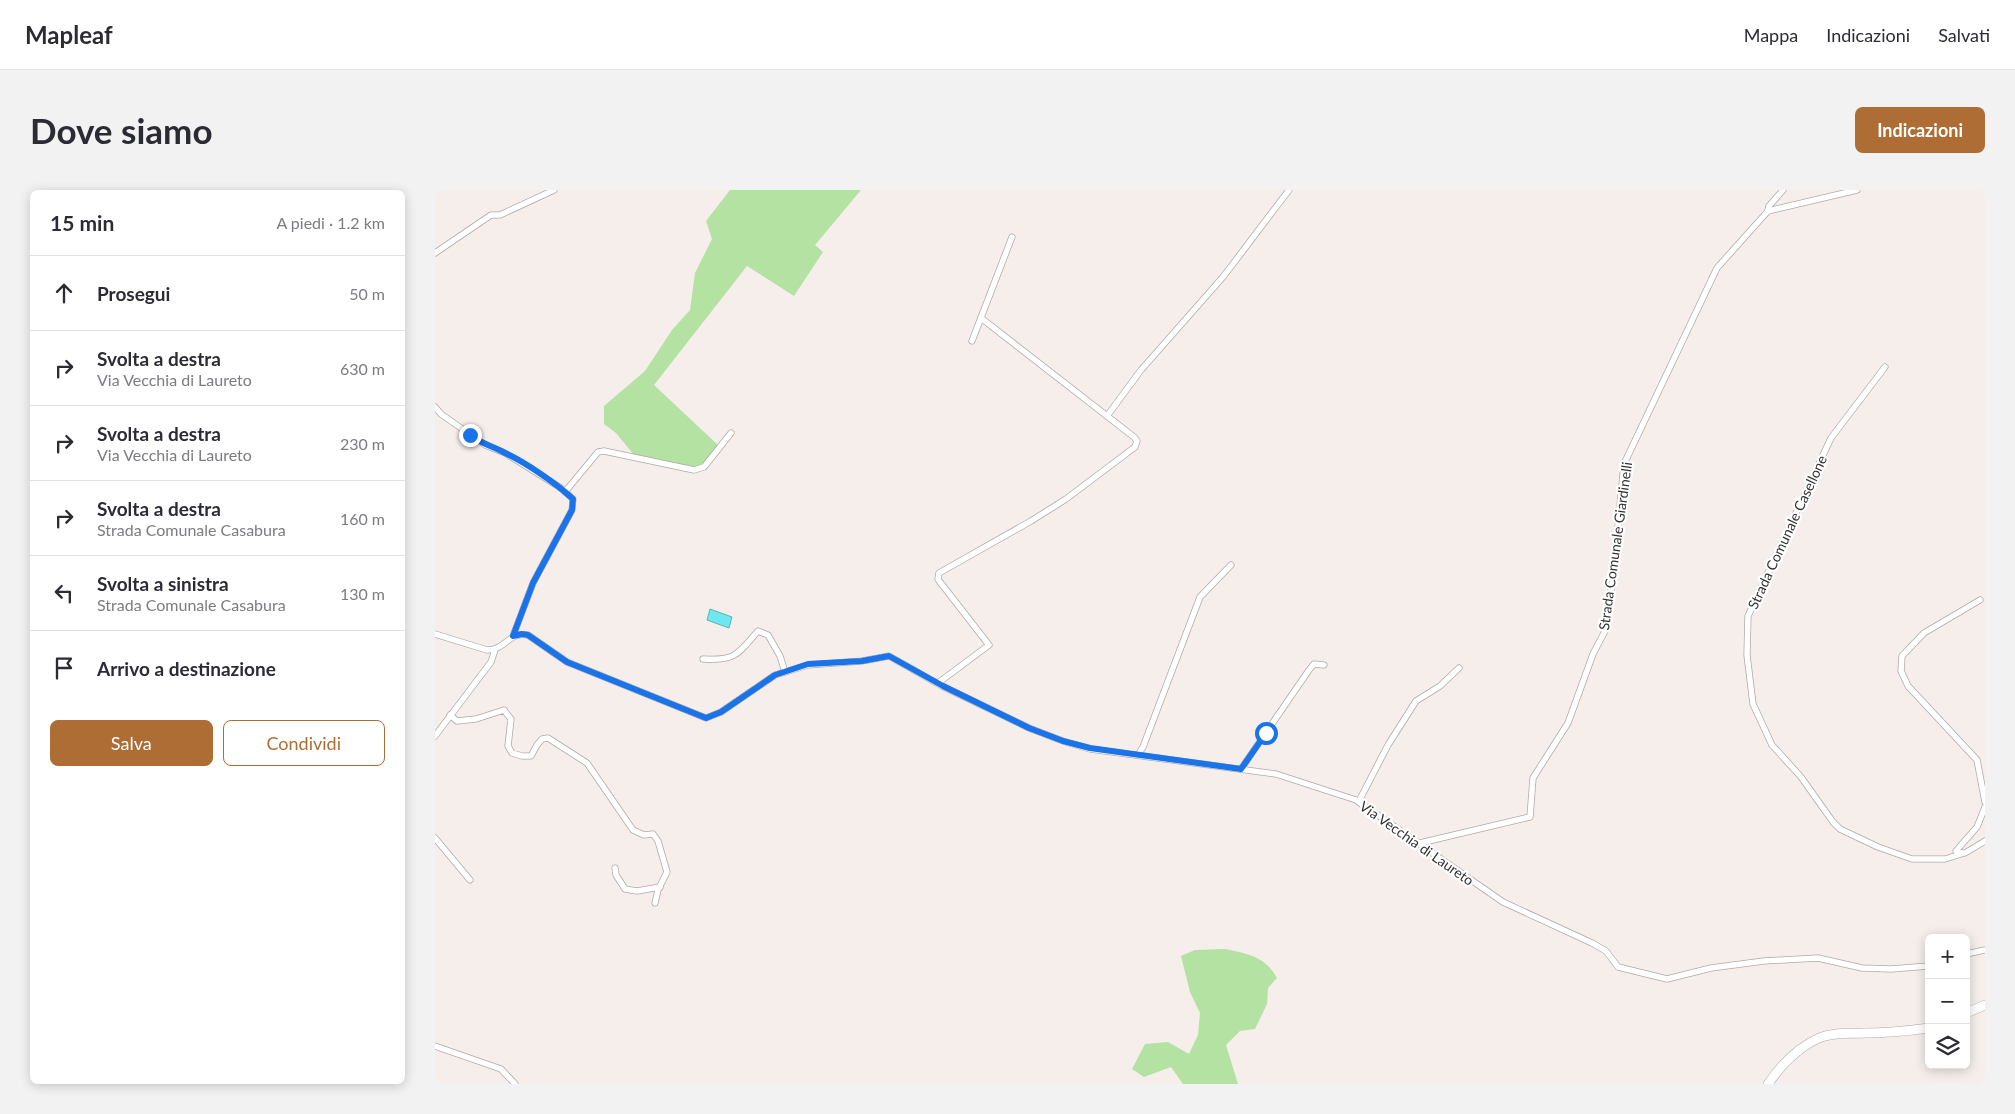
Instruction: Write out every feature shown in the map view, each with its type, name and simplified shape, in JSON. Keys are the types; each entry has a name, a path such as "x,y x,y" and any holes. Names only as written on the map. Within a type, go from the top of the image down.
{"main road":[{"path":"1970,1011 1985,1005"},
{"path":"1768,1084 1783,1063 1800,1049 1819,1038 1839,1033 1909,1031 1925,1029"}],"street":[{"path":"435,253 491,215 500,215 554,190"},
{"path":"1107,416 1141,370 1223,277 1289,190"},
{"name":"Strada Comunale Giardinelli","path":"1420,843 1529,817 1533,778 1568,723 1593,654 1605,633 1613,578 1624,464 1717,268 1768,211 1769,206 1783,190"},
{"path":"1768,211 1857,190"},
{"path":"972,342 1012,237"},
{"path":"938,683 957,671 989,644 940,582 938,579 939,573 1066,499 1135,447 1137,441 1134,436 981,318"},
{"name":"Strada Comunale Casellone","path":"1885,367 1831,438 1748,616 1747,655 1753,704 1772,745 1801,777 1840,829 1878,847 1912,859 1945,859 1961,854 1985,841"},
{"path":"435,407 441,414 485,445 505,453 573,499 572,510 533,583 513,636 503,646 495,650 487,650 435,634"},
{"path":"565,492 598,452 604,451 694,470 704,467 731,434"},
{"path":"1138,755 1143,747 1200,597 1231,565"},
{"path":"1980,600 1924,634 1902,656 1901,671 1908,686 1977,760 1985,802"},
{"path":"703,659 722,660 737,656 758,631 768,635 780,656 785,672"},
{"name":"Via Vecchia di Laureto","path":"513,636 528,635 567,662 706,718 721,712 775,675 808,664 862,661 889,656 938,683 1029,728 1063,741 1090,748 1276,774 1359,802 1503,902 1592,942 1606,951 1618,967 1647,975 1667,979 1720,967 1764,961 1818,958 1862,968 1891,969 1925,966"},
{"path":"435,736 491,662 495,650"},
{"path":"1241,769 1309,670 1314,664 1324,665"},
{"path":"1359,802 1388,744 1416,701 1440,686 1459,668"},
{"path":"450,715 457,721 476,719 504,710 511,719 509,746 512,753 531,756 537,744 542,739 548,738 587,763 633,830 644,835 653,834 658,841 667,872 655,903"},
{"path":"1961,854 1956,851 1957,847 1977,827 1985,807"},
{"path":"435,838 469,880"},
{"path":"615,868 616,875 625,889 637,891 660,887"},
{"path":"1970,953 1985,950"},
{"path":"435,1046 501,1069 515,1084"}],"green space":[{"path":"730,190 861,190 815,245 823,252 794,296 747,266 654,385 718,445 704,463 695,467 634,455 616,433 604,424 604,406 645,371 672,330 690,310 695,273 712,239 706,221"},
{"path":"1225,949 1261,960 1277,978 1268,988 1267,1004 1255,1029 1240,1031 1226,1045 1238,1084 1183,1084 1171,1067 1144,1077 1132,1069 1145,1044 1168,1042 1189,1054 1198,1035 1200,1013 1190,992 1181,956 1195,950"}],"water":[{"path":"710,609 732,617 729,628 707,620"}],"route":[{"path":"470,435 485,445 505,453 561,488 573,499 572,510 533,583 513,636 518,634 528,635 567,662 706,718 721,712 775,675 808,664 862,661 889,656 943,686 1029,728 1063,741 1090,748 1241,769 1266,733"}]}
